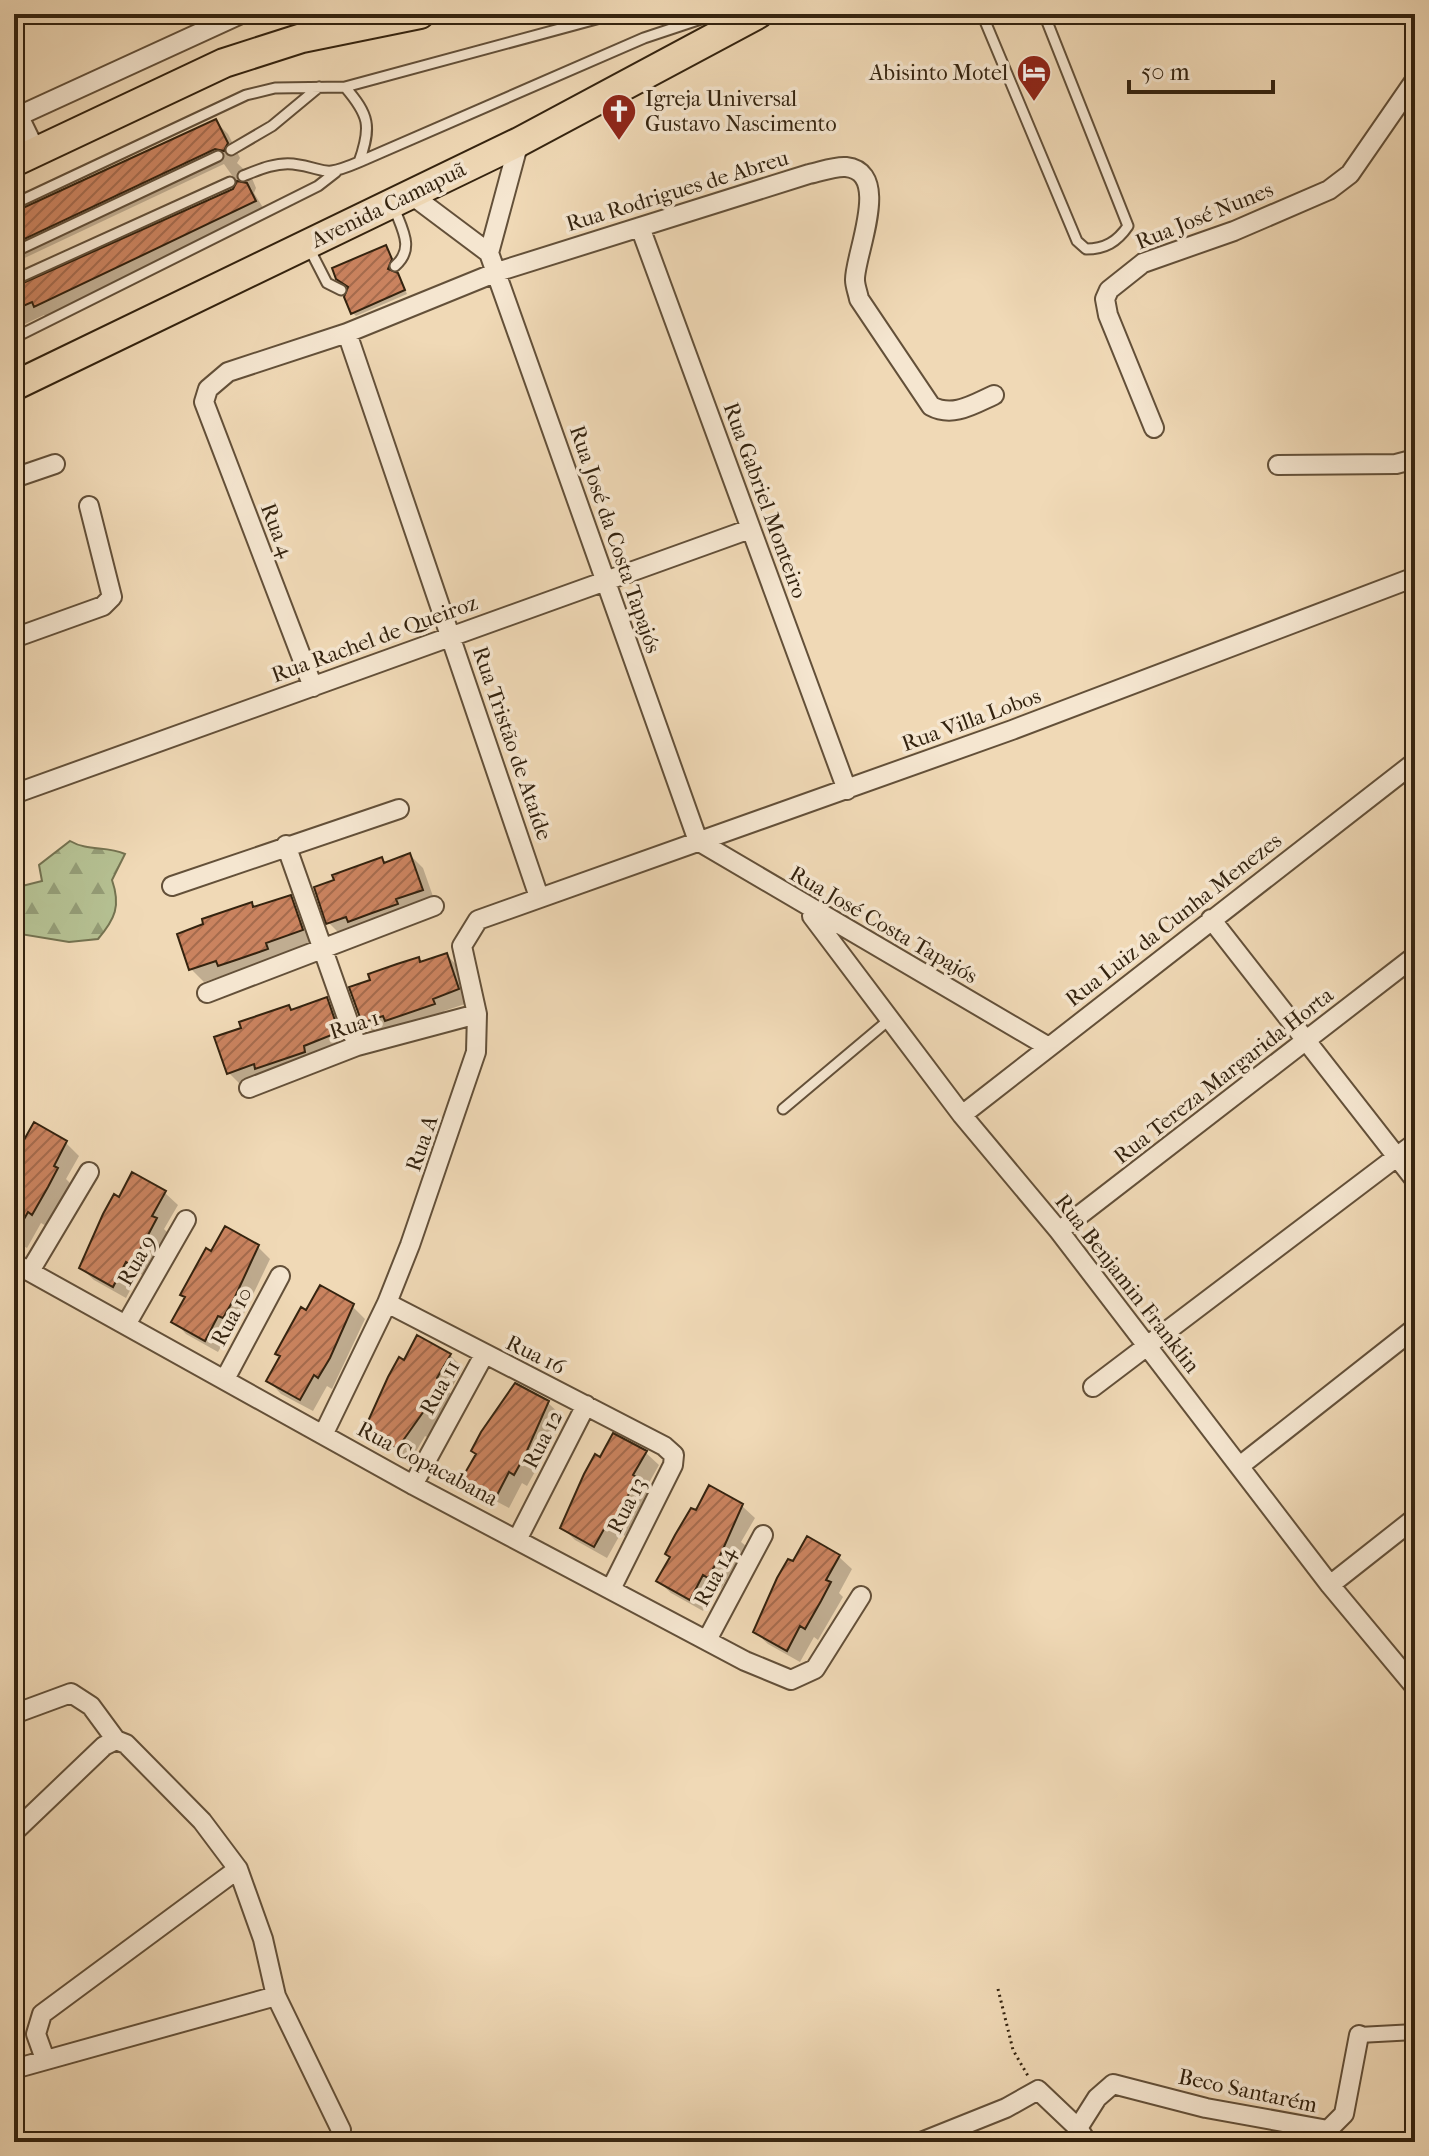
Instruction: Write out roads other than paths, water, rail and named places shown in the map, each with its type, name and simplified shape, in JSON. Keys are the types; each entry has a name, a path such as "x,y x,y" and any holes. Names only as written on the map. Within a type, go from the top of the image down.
{"main road":[{"path":"24,157 224,63 302,38 420,14"},
{"name":"Avenida Camapuã","path":"14,386 519,142 758,14"}],"street":[{"path":"24,157 15,115 241,14"},
{"name":"Rua José Nunes","path":"1154,428 1108,315 1105,299 1109,290 1143,263 1234,231 1329,190 1350,174 1415,80"},
{"path":"400,197 489,253 519,142"},
{"name":"Rua Rodrigues de Abreu","path":"208,389 228,372 347,333 497,272 840,167 855,170 866,183 868,194 867,235 855,278 859,299 931,406 941,411 955,412 994,395"},
{"name":"Rua Gabriel Monteiro","path":"640,227 847,790"},
{"name":"Rua José da Costa Tapajós","path":"489,253 698,841"},
{"name":"Rua Tristão de Ataíde","path":"347,333 539,897"},
{"name":"Rua 4","path":"208,389 204,399 209,417 313,687"},
{"path":"1278,465 1396,464 1415,459"},
{"path":"14,478 55,464"},
{"path":"14,638 103,606 112,597 89,506"},
{"name":"Rua Rachel de Queiroz","path":"14,794 750,529"},
{"name":"Rua Villa Lobos","path":"539,897 847,790 1415,577"},
{"name":"Rua Luiz da Cunha Menezes","path":"962,1115 1415,762"},
{"path":"172,886 399,809"},
{"name":"Rua José Costa Tapajós","path":"698,841 1047,1046"},
{"path":"286,845 357,1046"},
{"name":"Rua A","path":"324,1433 387,1303 463,1096 476,1052 477,1014 462,946 478,920 539,897"},
{"path":"207,993 434,906"},
{"name":"Rua Benjamin Franklin","path":"806,907 962,1115 1059,1231 1330,1585 1415,1687"},
{"path":"1211,919 1415,1180"},
{"name":"Rua Tereza Margarida Horta","path":"1059,1231 1415,956"},
{"name":"Rua 1","path":"249,1088 357,1046 477,1014"},
{"path":"1093,1387 1149,1348 1415,1143"},
{"path":"22,1267 89,1172"},
{"name":"Rua 9","path":"127,1323 186,1220"},
{"name":"Rua Copacabana","path":"22,1267 413,1485 612,1587 707,1640 791,1680 809,1674 861,1596"},
{"name":"Rua 10","path":"225,1379 280,1276"},
{"name":"Rua 16","path":"387,1303 664,1446"},
{"path":"1241,1465 1415,1328"},
{"name":"Rua 11","path":"413,1485 484,1355"},
{"name":"Rua 12","path":"518,1538 586,1405"},
{"name":"Rua 13","path":"612,1587 673,1465 674,1455 664,1446"},
{"path":"1330,1585 1415,1518"},
{"name":"Rua 14","path":"707,1640 763,1535"},
{"path":"14,1714 54,1696 71,1693 91,1706 116,1740 126,1744 202,1821 238,1869 263,1939 276,1996 341,2130"},
{"path":"14,1832 104,1746 116,1740"},
{"path":"45,2059 36,2034 42,2014 238,1869"},
{"path":"14,2069 276,1996"},
{"path":"1359,2035 1415,2032"},
{"name":"Beco Santarém","path":"1083,2135 1097,2098 1113,2084 1206,2108 1328,2130 1344,2114 1359,2035"},
{"path":"921,2142 1006,2108 1038,2090 1083,2135"}],"lane":[{"path":"14,204 246,95 275,88 345,87 615,14"},
{"path":"14,338 304,193 336,172 644,38 716,14"},
{"path":"982,14 1077,241 1086,249 1098,249 1115,242 1128,226 1044,14"},
{"path":"231,150 253,140 319,87"},
{"path":"345,87 366,115 366,142 359,162"},
{"path":"14,252 218,156"},
{"path":"243,176 269,166 292,164 319,173 336,172"},
{"path":"14,280 230,182"},
{"path":"395,266 405,257 408,246 400,197"},
{"path":"307,243 327,283 341,290"},
{"path":"783,1109 890,1019"}],"place":[{"name":"Abisinto Motel","path":"1034,103"},
{"name":"Igreja Universal Gustavo Nascimento","path":"619,142"}]}
